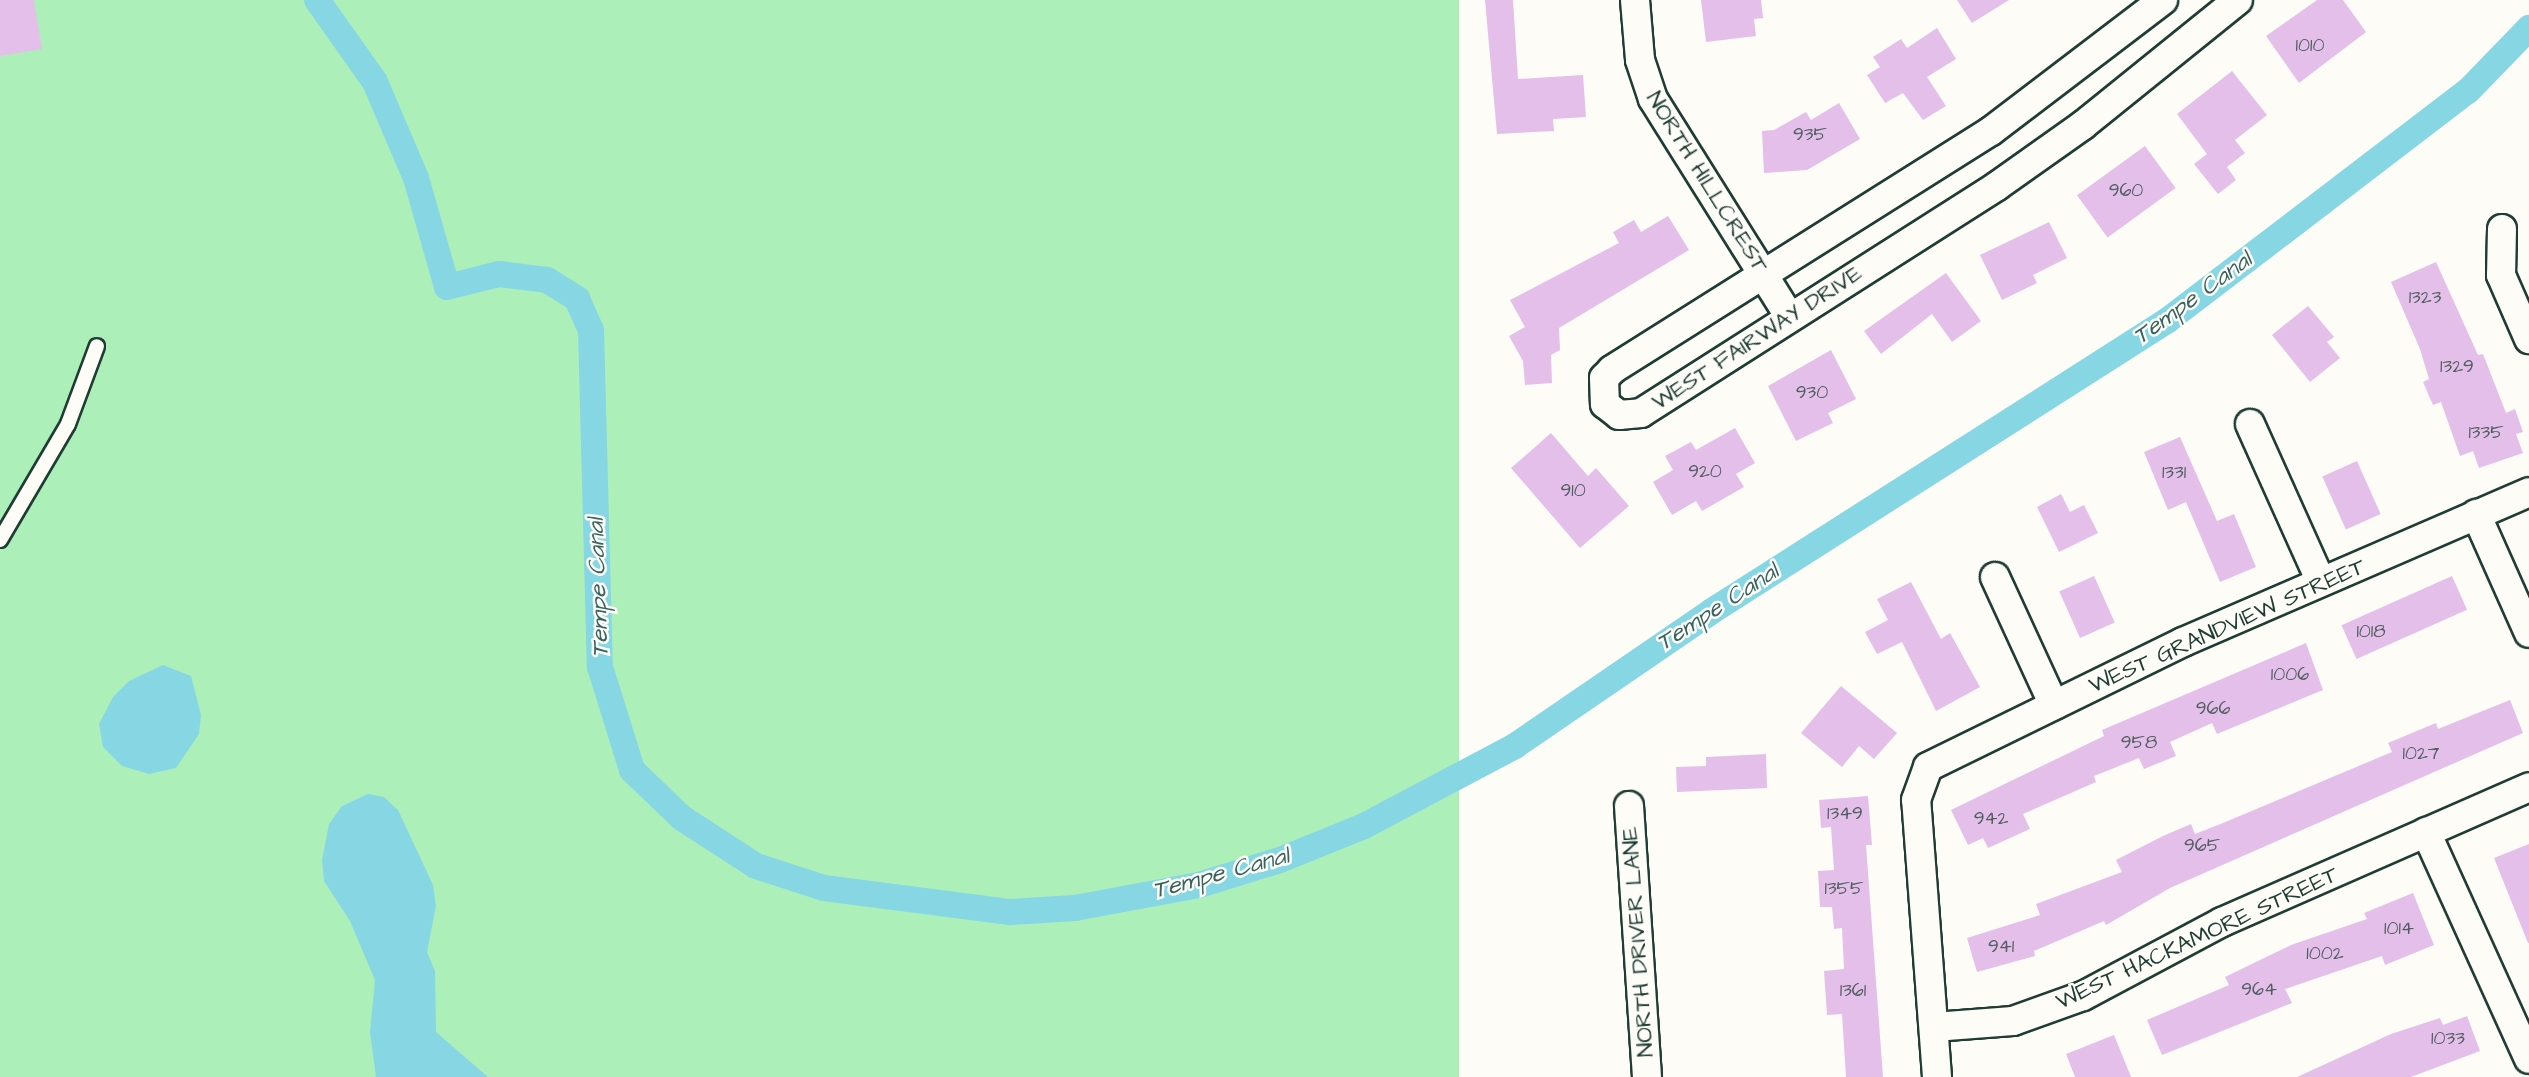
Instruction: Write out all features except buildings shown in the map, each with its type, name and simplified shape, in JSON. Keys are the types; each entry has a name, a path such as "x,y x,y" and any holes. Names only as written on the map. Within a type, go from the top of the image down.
{"street":[{"name":"NORTH HILLCREST","path":"1635,0 1640,60 1653,99 1790,317"},
{"name":"WEST FAIRWAY DRIVE","path":"2163,0 1991,131 1765,277 1612,370 1604,378 1605,404 1619,415 1642,413 2043,156 2238,0"},
{"path":"2502,229 2501,275 2529,339"},
{"path":"2249,424 2321,582"},
{"name":"WEST GRANDVIEW STREET","path":"1934,1027 1916,800 1928,767 2054,705 2321,582 2529,492"},
{"path":"2476,514 2529,633"},
{"path":"1995,577 2054,705"},
{"name":"WEST HACKAMORE STREET","path":"1934,1027 2012,1021 2083,996 2222,922 2529,787"},
{"name":"NORTH DRIVER LANE","path":"1629,806 1647,1077"},
{"path":"2426,832 2529,1059"},
{"path":"1934,1027 1937,1077"}],"lane":[{"path":"0,540 62,436 97,346"}],"green space":[{"path":"0,0 1459,0 1459,1077 0,1077"}],"water":[{"path":"163,665 191,676 201,715 199,734 176,768 149,774 122,766 103,747 99,724 113,697 129,681"},
{"path":"368,794 384,797 398,810 433,885 436,906 427,952 435,971 436,1032 488,1077 376,1077 370,1032 375,980 350,921 324,881 322,860 329,824 342,806"}],"waterway":[{"name":"Tempe Canal","path":"317,0 375,82 416,178 447,287 499,274 547,280 577,299 591,330 600,667 632,770 682,818 756,866 824,888 1010,912 1075,908 1199,885 1280,860 1364,826 1515,746 1712,611 2168,320 2468,91 2529,28"}]}
